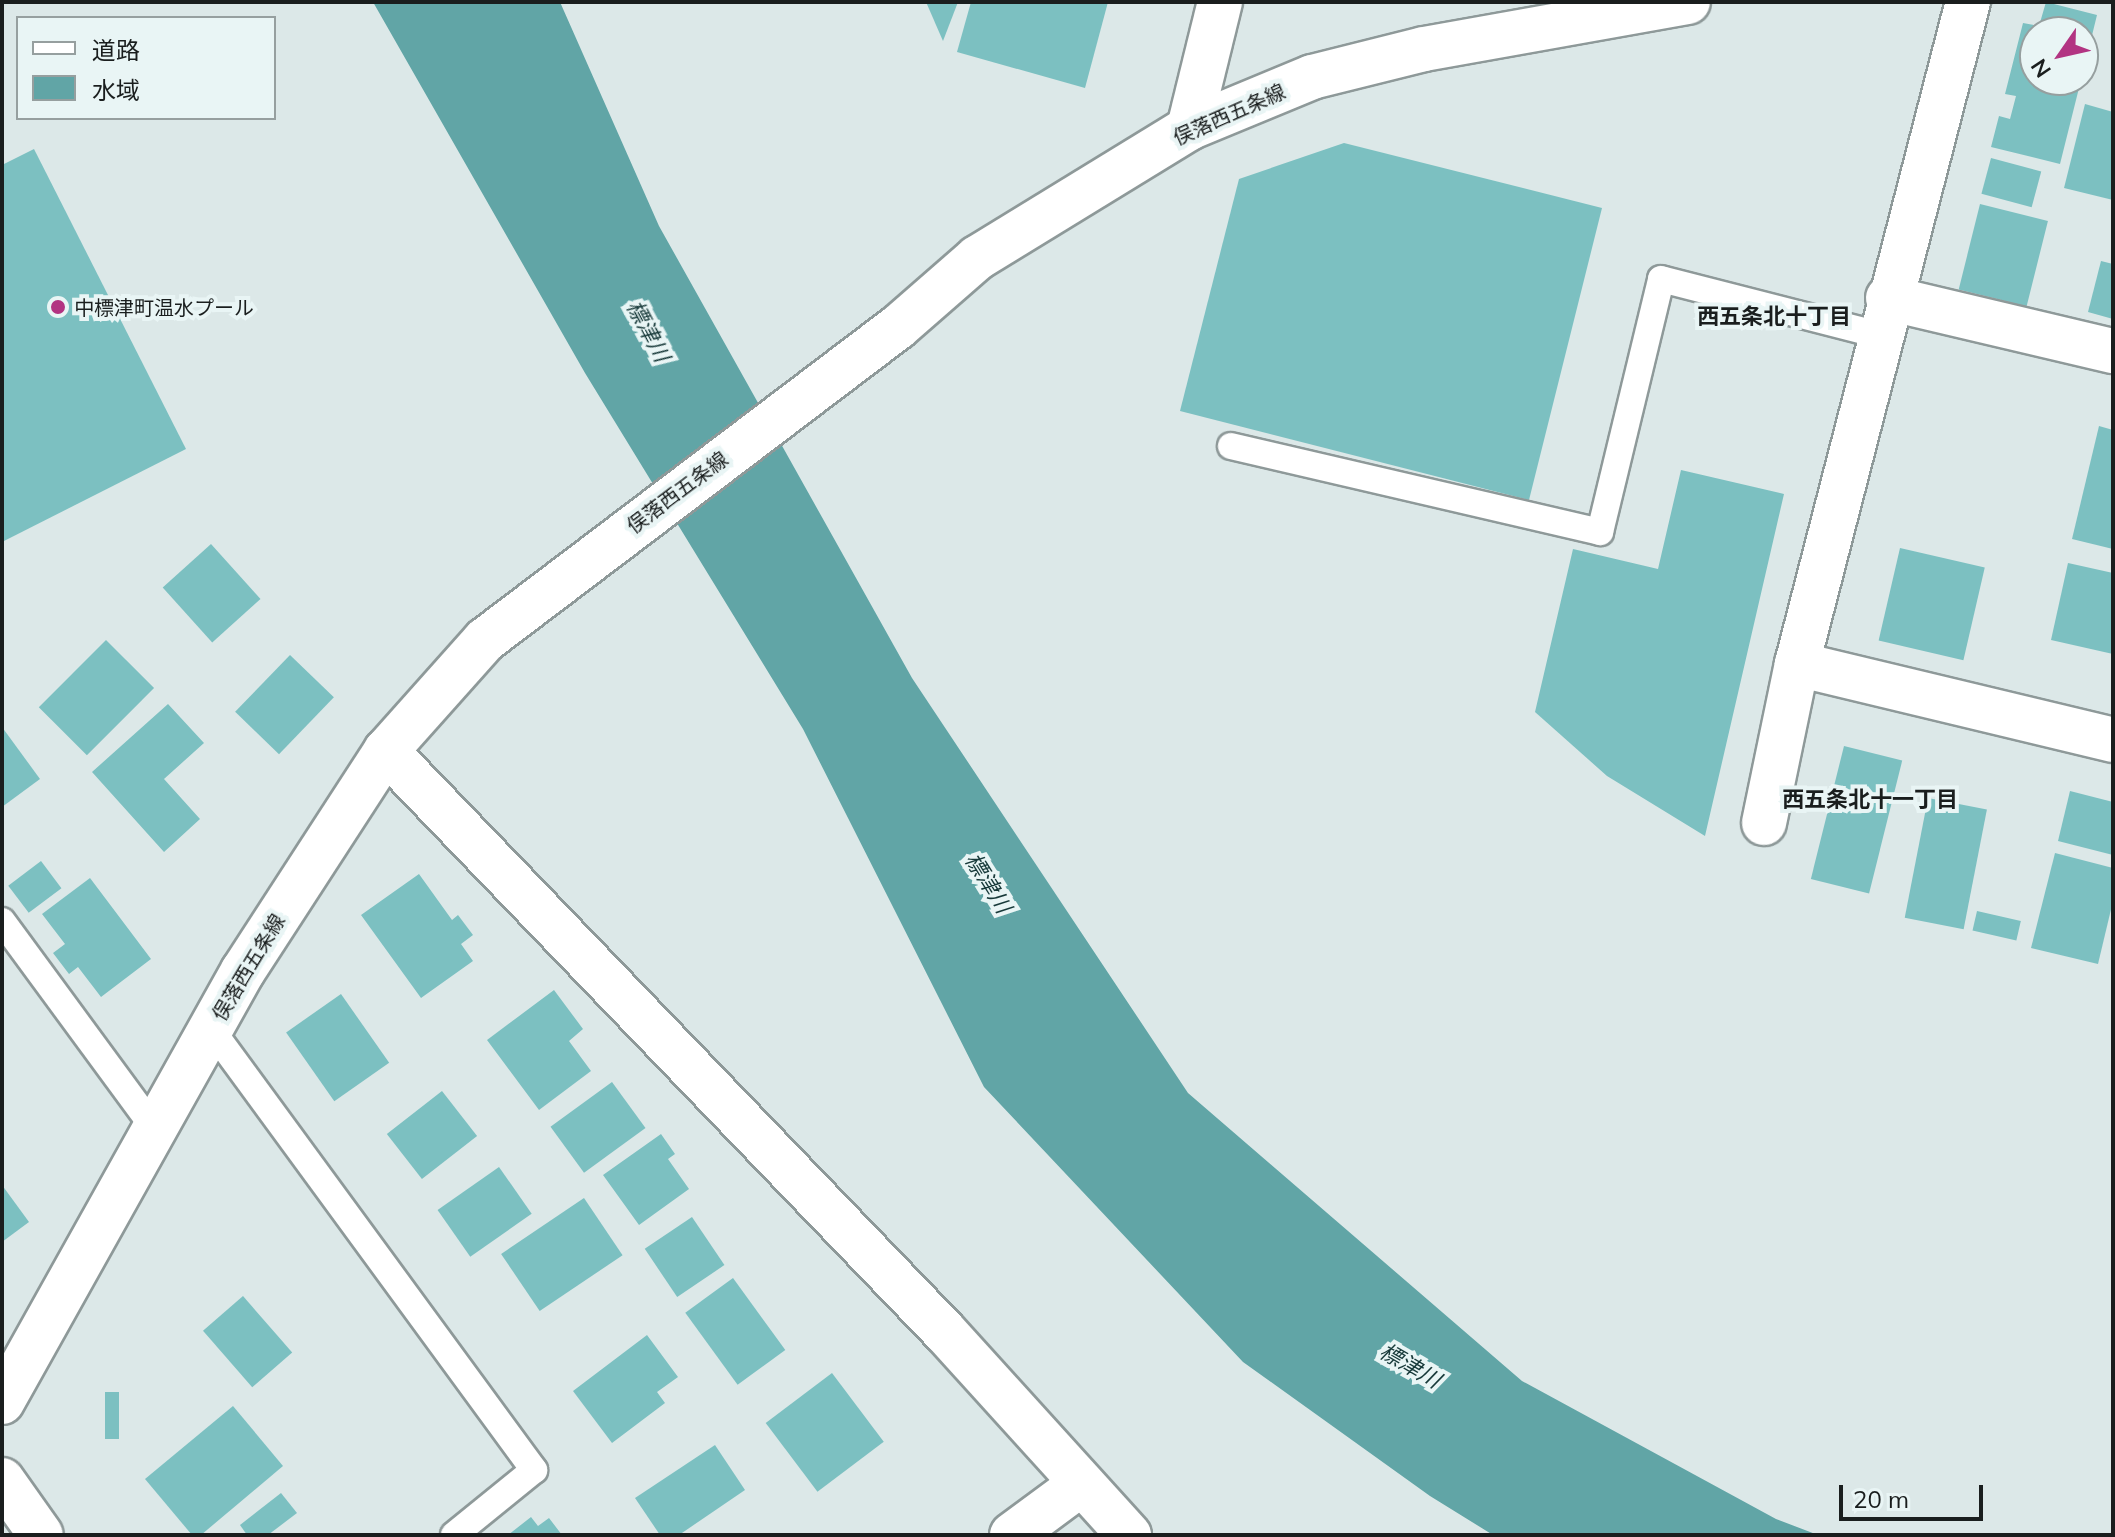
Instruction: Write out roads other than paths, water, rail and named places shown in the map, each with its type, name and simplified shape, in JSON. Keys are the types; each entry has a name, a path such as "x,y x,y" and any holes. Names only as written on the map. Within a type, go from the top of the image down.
{"street":[{"path":"1189,128 1220,2"},
{"name":"俣落西五条線","path":"2,1402 243,971 386,751 485,640 602,548 898,327 977,258 1189,128 1312,77 1368,63 1688,2"},
{"path":"1764,823 1797,664 1884,316 1968,2"},
{"path":"1884,316 2113,351"},
{"path":"1797,664 2113,740"},
{"path":"386,751 945,1332 1129,1535"},
{"path":"2,1480 41,1535"},
{"path":"1012,1535 1081,1484"}],"lane":[{"path":"1231,446 1600,532 1661,279 1884,316"},
{"path":"2,921 155,1129"},
{"path":"211,1029 534,1470 454,1535"}],"water":[{"name":"標津川","path":"373,2 560,2 659,226 912,678 1188,1093 1522,1381 1776,1519 1818,1535 1493,1535 1430,1496 1243,1362 984,1087 803,729 585,373"}],"place":[{"name":"中標津町温水プール","path":"58,307"}],"district":[{"name":"西五条北十丁目","path":"1774,317"},
{"name":"西五条北十一丁目","path":"1870,800"}]}
